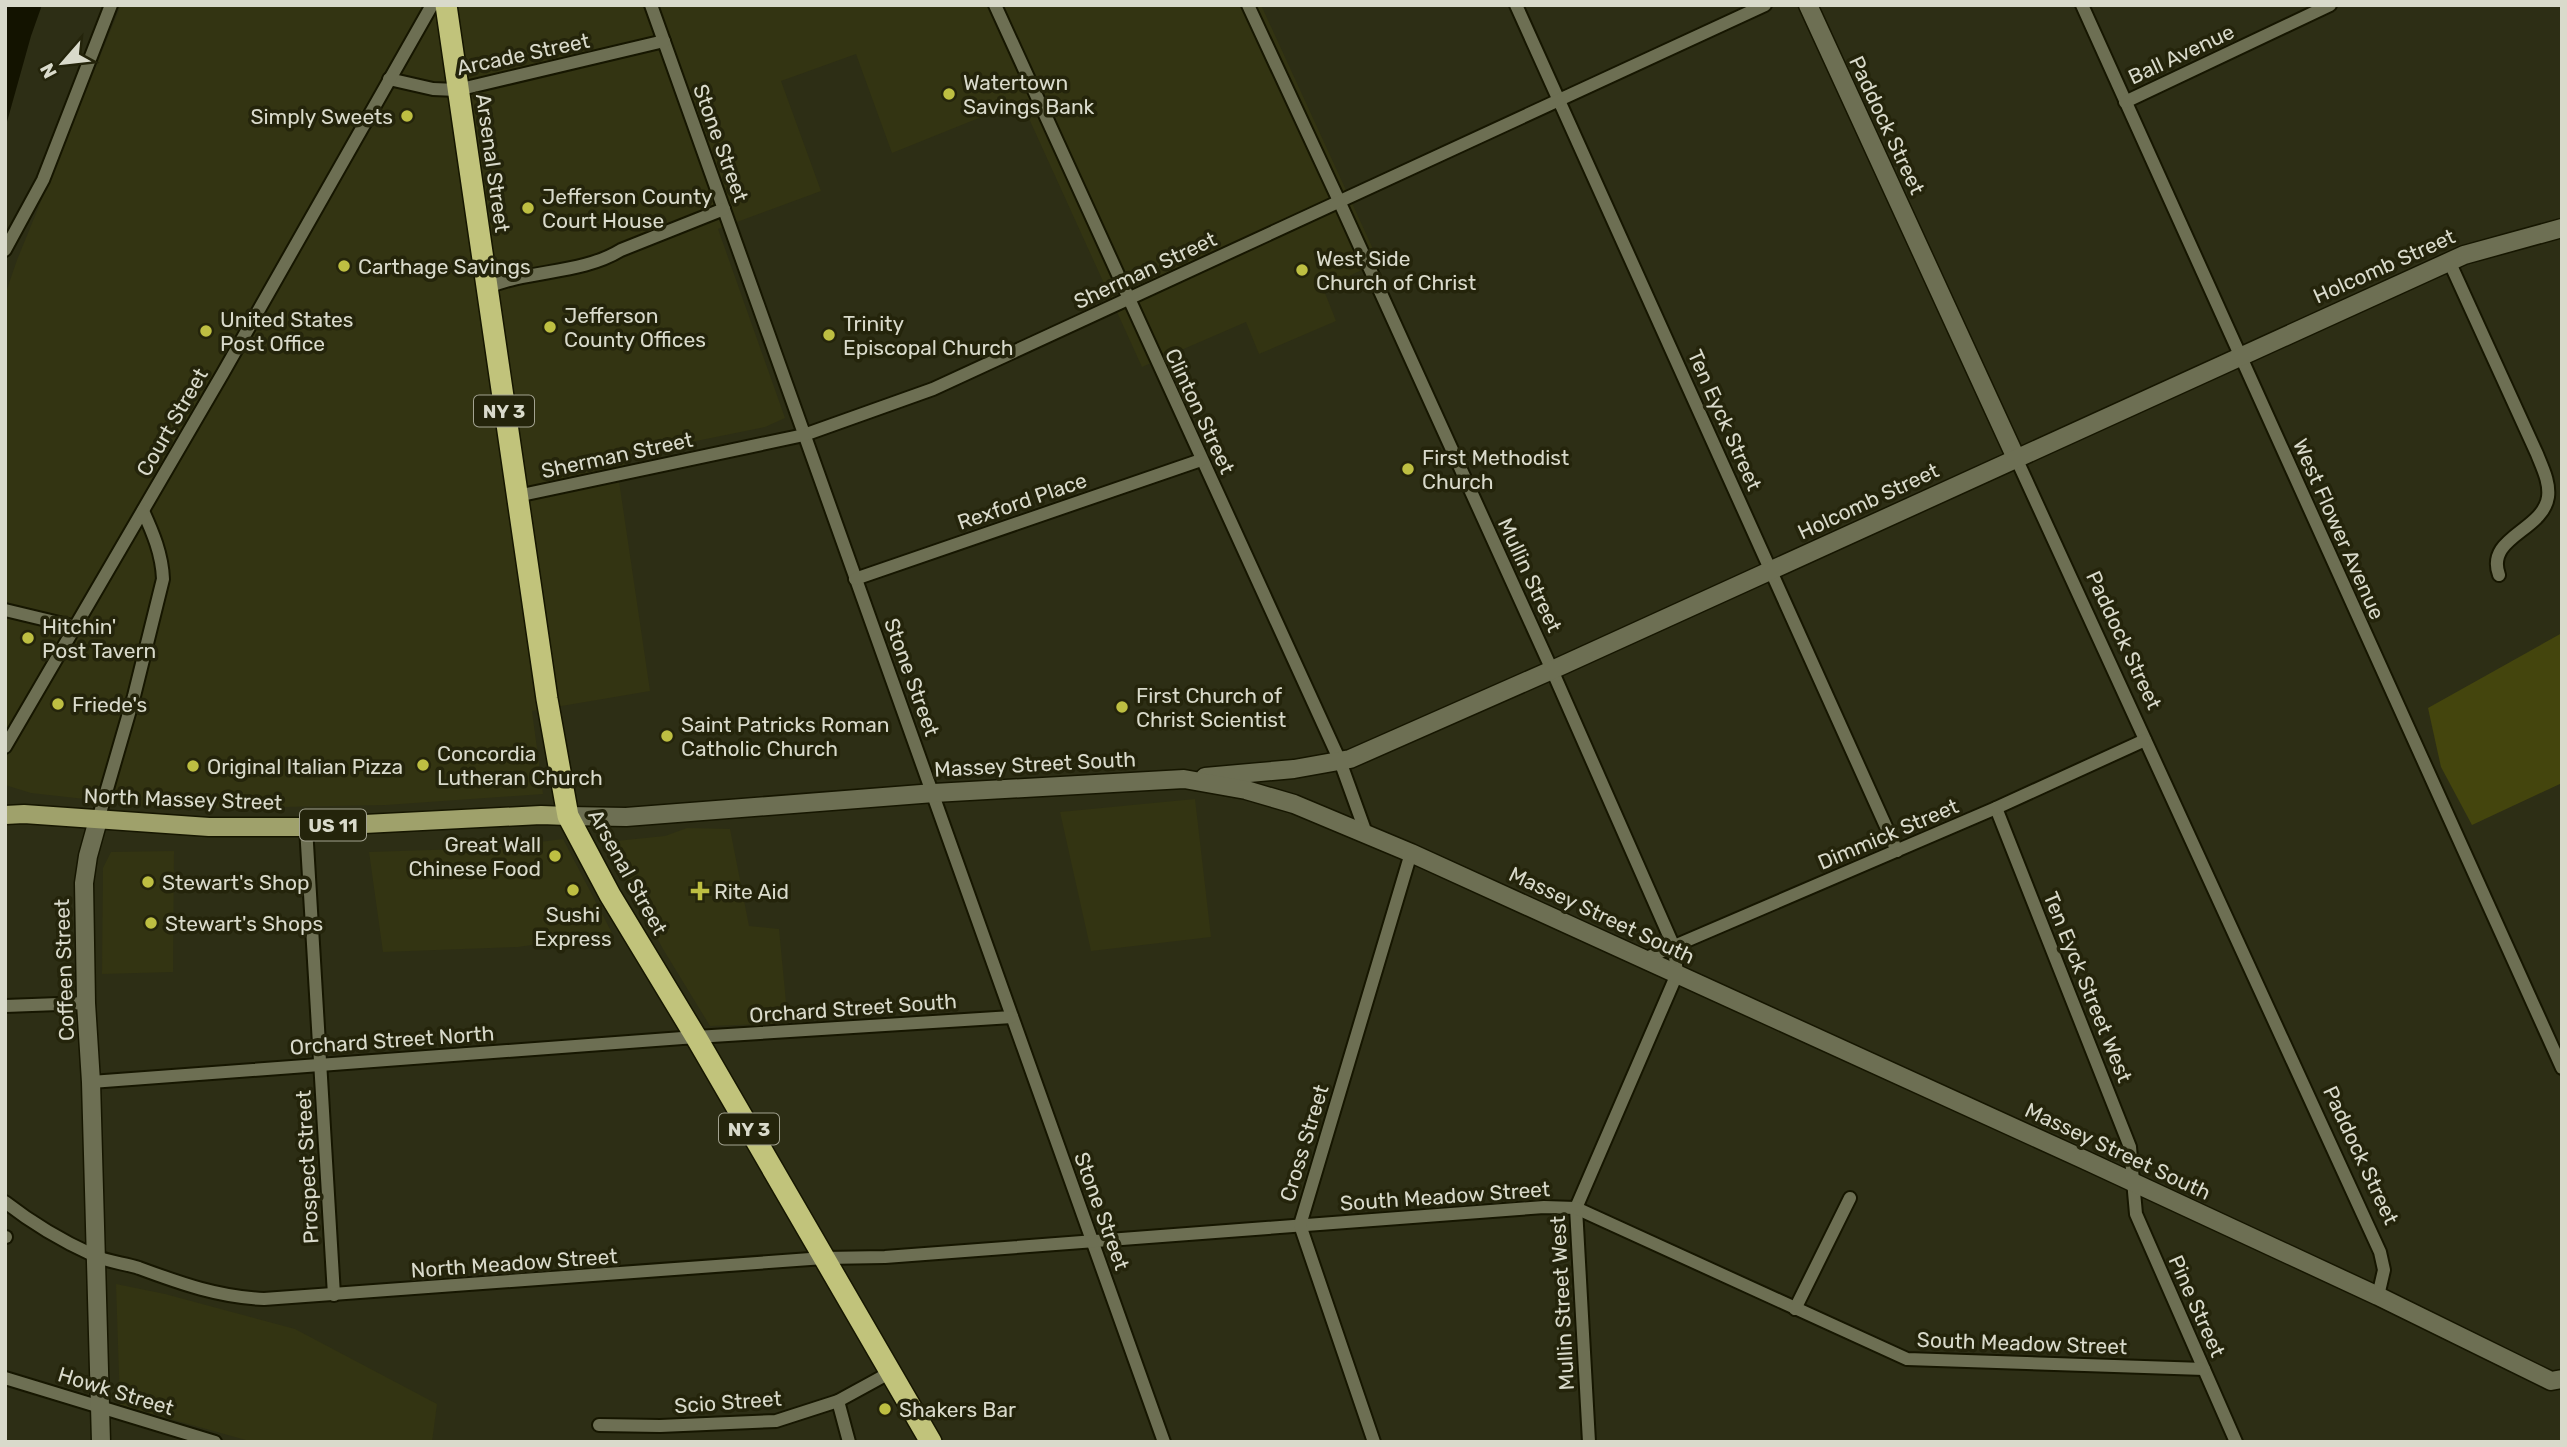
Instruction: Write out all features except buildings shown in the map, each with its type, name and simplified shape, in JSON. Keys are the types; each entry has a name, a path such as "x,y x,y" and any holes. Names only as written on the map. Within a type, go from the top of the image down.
{"highway":[{"name":"Arsenal Street","path":"446,5 547,699 568,816 610,895 696,1037 931,1442"}],"main road":[{"name":"Paddock Street","path":"1808,5 2016,458"},
{"name":"Holcomb Street","path":"1184,779 1294,769 1350,759 1552,670 2449,261 2562,228"},
{"name":"Massey Street South","path":"568,816 626,817 934,793 1184,779 1246,790 1294,804 1411,853 2378,1296 2558,1383"},
{"name":"North Massey Street","path":"5,815 24,814 209,827 306,827 568,816"},
{"name":"Coffeen Street","path":"98,820 84,883 101,1442"}],"street":[{"path":"5,250 43,180 111,5"},
{"name":"Court Street","path":"5,747 432,5"},
{"name":"Stone Street","path":"651,5 1164,1442"},
{"name":"Clinton Street","path":"995,5 1340,761 1366,833"},
{"name":"Mullin Street","path":"1248,5 1552,670 1674,947 1677,974"},
{"name":"Ten Eyck Street","path":"1516,5 1897,851"},
{"name":"Sherman Street","path":"517,496 804,435 933,389 1765,5"},
{"name":"West Flower Avenue","path":"2082,5 2562,1068"},
{"name":"Ball Avenue","path":"2124,102 2330,5"},
{"name":"Arcade Street","path":"389,79 433,89 457,90 664,41"},
{"path":"486,288 501,281 608,258 621,250 724,209"},
{"path":"2449,261 2537,454 2548,486 2548,500 2540,514 2496,555 2499,575"},
{"name":"Paddock Street","path":"2016,458 2380,1251 2384,1270 2378,1296"},
{"name":"Rexford Place","path":"855,579 1201,460"},
{"name":"Coffeen Street","path":"98,820 134,696 163,579 162,561 155,536 143,511"},
{"path":"5,610 76,627"},
{"name":"Dimmick Street","path":"1644,959 1996,808 2145,740"},
{"name":"Ten Eyck Street West","path":"1996,808 2130,1147 2132,1183"},
{"name":"Prospect Street","path":"306,827 334,1295"},
{"name":"Cross Street","path":"1374,1442 1300,1225 1411,853"},
{"name":"Mullin Street West","path":"1589,1442 1576,1208 1677,974"},
{"path":"5,1006 86,1003"},
{"name":"Orchard Street South","path":"696,1037 1012,1017"},
{"name":"Orchard Street North","path":"91,1082 696,1037"},
{"name":"Pine Street","path":"2132,1183 2136,1213 2145,1236 2236,1442"},
{"path":"1795,1309 1850,1198"},
{"name":"North Meadow Street","path":"5,1202 47,1231 95,1256 208,1292 236,1298 334,1295 824,1258"},
{"name":"South Meadow Street","path":"824,1258 884,1256 1544,1207 1576,1208 1908,1359 2204,1369"},
{"name":"Scio Street","path":"599,1425 660,1426 776,1421 838,1401 891,1373"},
{"name":"Howk Street","path":"5,1378 215,1442"},
{"path":"838,1401 849,1442"}],"shaded area":[{"path":"5,5 42,5 5,129"},
{"path":"121,5 1261,5 1379,262 1323,288 1336,321 1259,354 1246,322 1142,367 1021,101 892,153 856,54 781,81 821,191 718,229 785,418 765,427 627,455 619,481 650,691 532,711 543,794 386,805 174,809 31,793 5,785 5,295"},
{"path":"2562,633 2562,783 2472,825 2441,767 2428,708"},
{"path":"1195,799 1211,937 1091,951 1060,812"},
{"path":"687,828 730,829 749,926 779,929 788,1023 710,1026 663,949 612,853 616,841 665,836"},
{"path":"563,839 612,933 518,947 383,952 369,852 492,848"},
{"path":"174,851 173,972 102,974 103,868 111,852"},
{"path":"116,1284 165,1294 295,1329 437,1404 432,1442 253,1442 120,1405"}],"place":[{"name":"Watertown Savings Bank","path":"949,94"},
{"name":"Simply Sweets","path":"407,116"},
{"name":"Jefferson County Court House","path":"528,208"},
{"name":"Carthage Savings","path":"344,266"},
{"name":"West Side Church of Christ","path":"1302,270"},
{"name":"Jefferson County Offices","path":"550,327"},
{"name":"United States Post Office","path":"206,331"},
{"name":"Trinity Episcopal Church","path":"829,335"},
{"name":"First Methodist Church","path":"1408,469"},
{"name":"Hitchin' Post Tavern","path":"28,638"},
{"name":"Friede's","path":"58,704"},
{"name":"First Church of Christ Scientist","path":"1122,707"},
{"name":"Saint Patricks Roman Catholic Church","path":"667,736"},
{"name":"Concordia Lutheran Church","path":"423,765"},
{"name":"Original Italian Pizza","path":"193,766"},
{"name":"Great Wall Chinese Food","path":"555,856"},
{"name":"Stewart's Shop","path":"148,882"},
{"name":"Sushi Express","path":"573,890"},
{"name":"Rite Aid","path":"700,891"},
{"name":"Stewart's Shops","path":"151,923"},
{"name":"Shakers Bar","path":"885,1409"}]}
